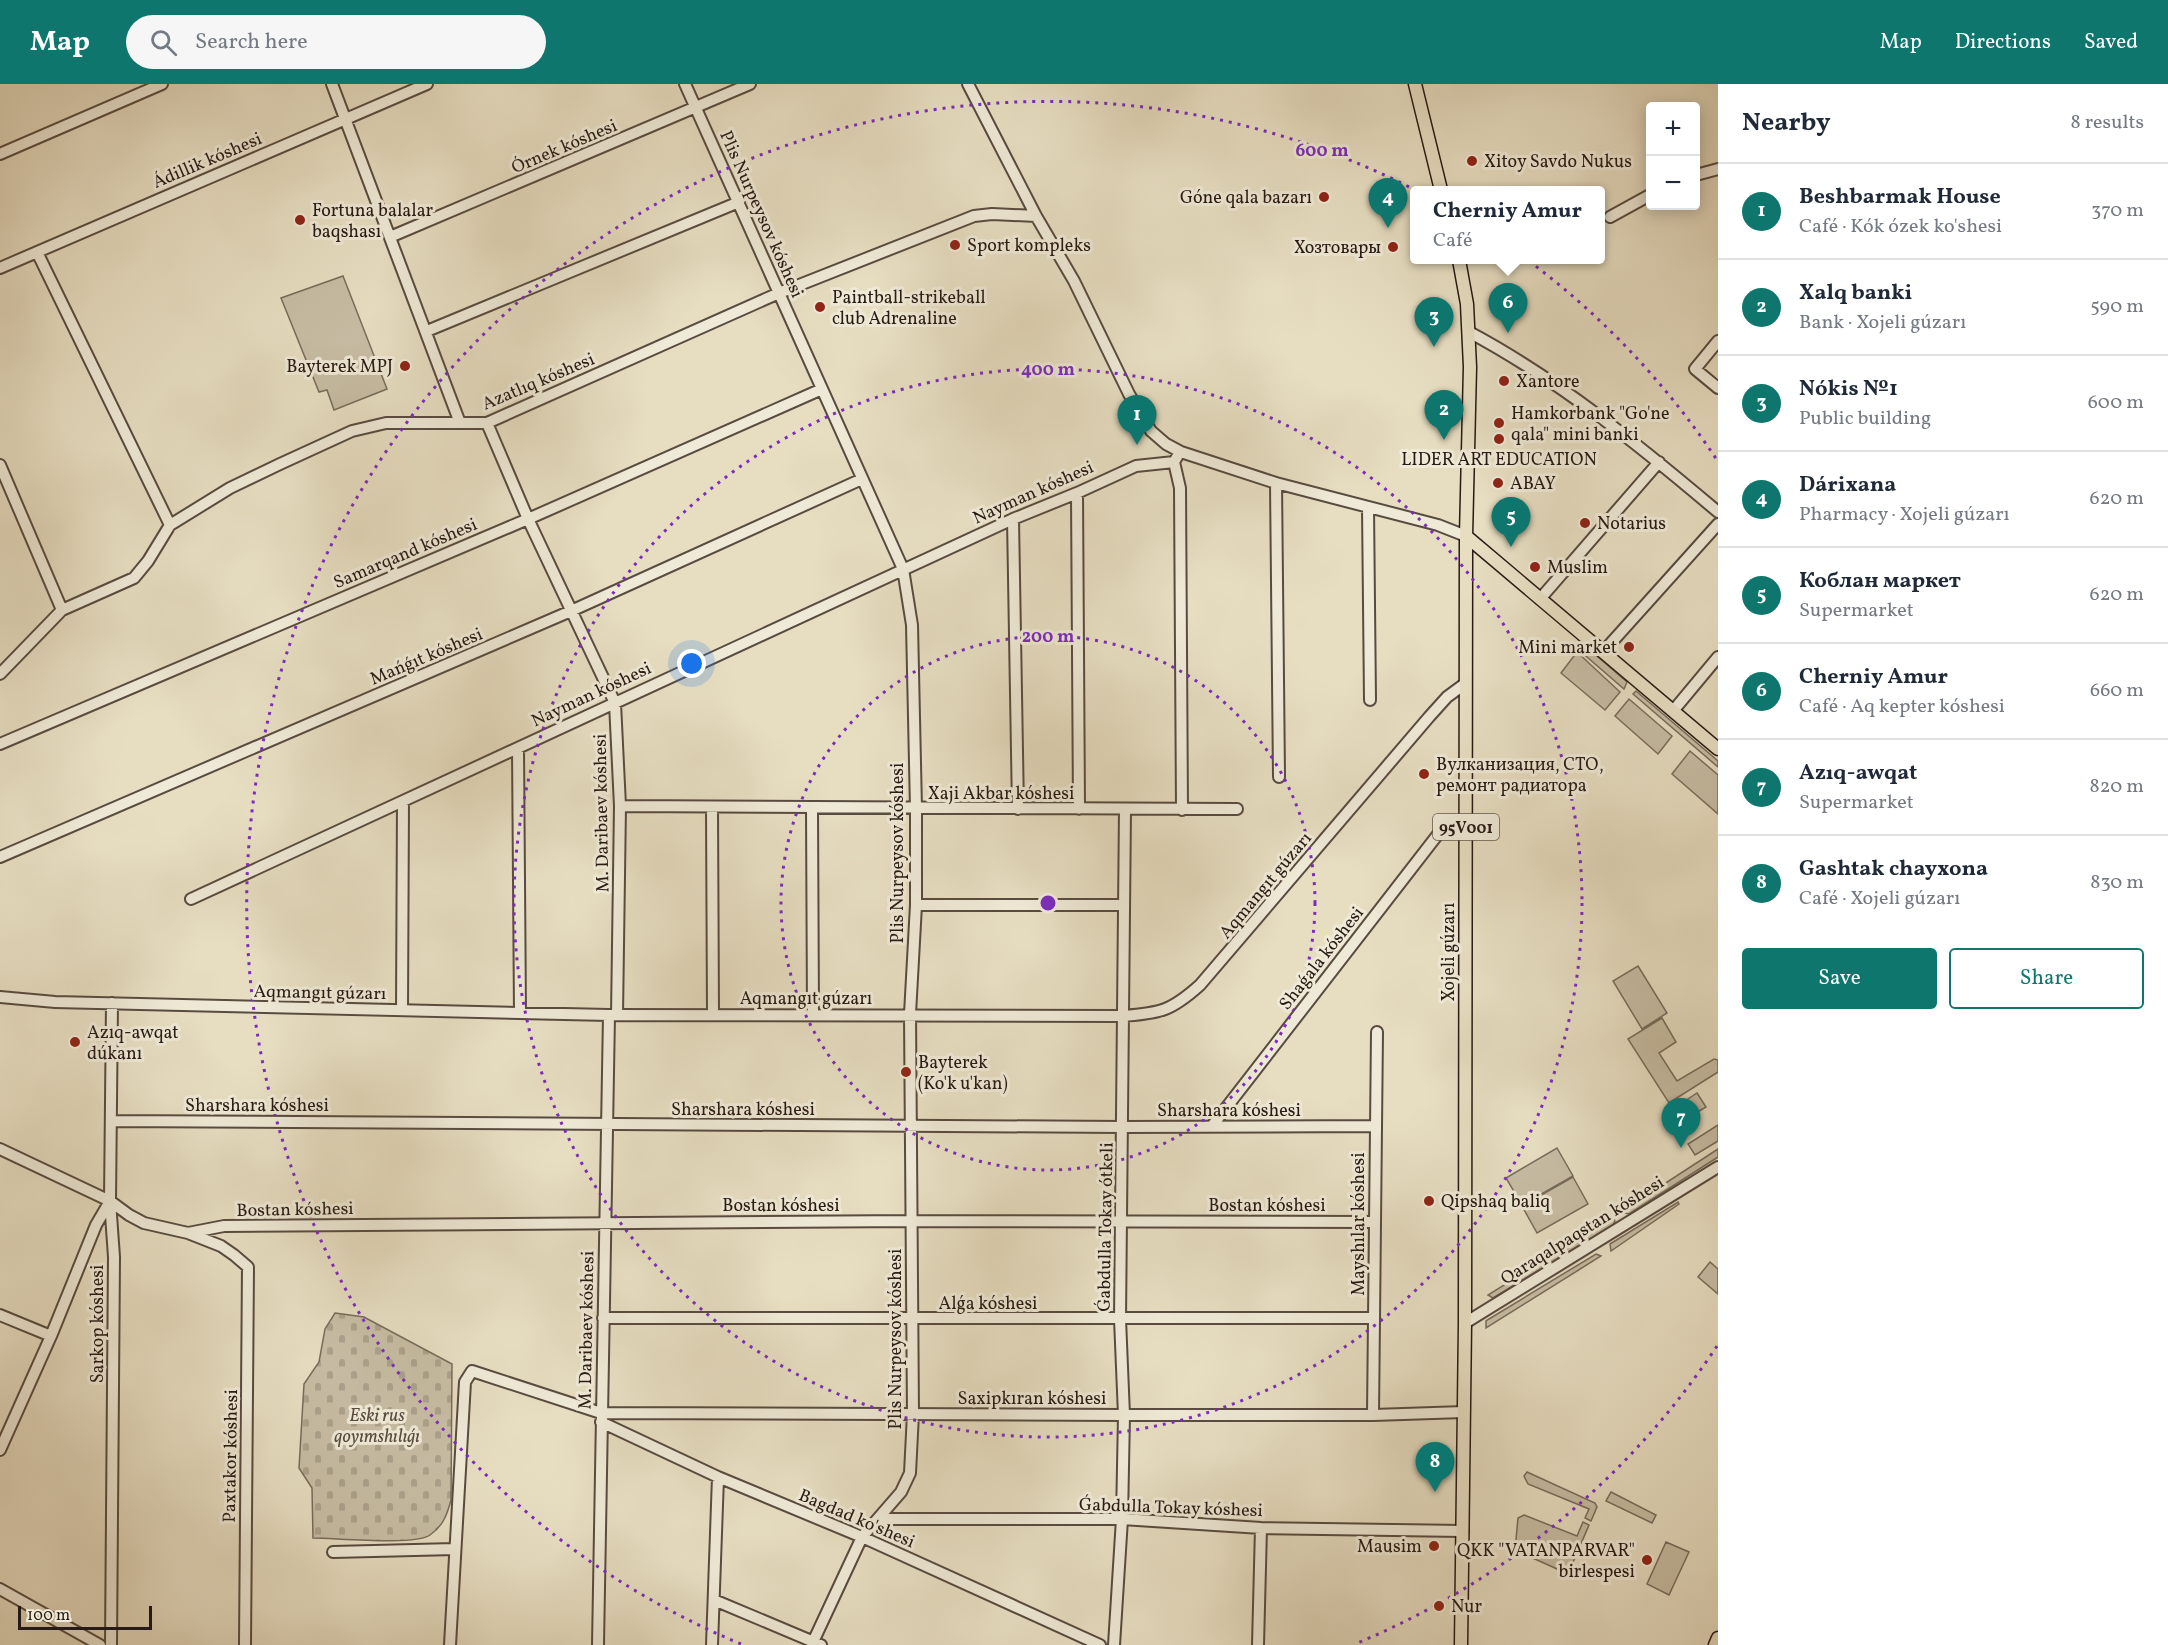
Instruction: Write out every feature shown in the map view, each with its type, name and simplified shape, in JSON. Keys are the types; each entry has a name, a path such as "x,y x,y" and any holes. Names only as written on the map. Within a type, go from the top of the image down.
{"main road":[{"path":"1414,84 1440,186"},
{"name":"Xojeli gúzarı","path":"1460,264 1464,279 1469,332 1470,425 1466,536 1465,1323 1461,1645"},
{"name":"Nayman kóshesi","path":"1466,536 1718,749"},
{"path":"1715,1645 1718,1638"}],"street":[{"path":"0,154 162,84"},
{"path":"332,84 460,423"},
{"name":"Ádillik kóshesi","path":"0,268 427,84"},
{"name":"Plis Nurpeysov kóshesi","path":"685,84 903,569 912,626 916,904 910,1014 913,1414 910,1473 901,1492 862,1536 817,1643"},
{"name":"Órnek kóshesi","path":"390,237 696,109 750,84"},
{"path":"968,84 1036,216 1074,281 1139,412 1151,431 1177,457 1180,488 1182,810"},
{"path":"1700,174 1718,169"},
{"path":"1610,217 1646,197"},
{"path":"427,331 739,202"},
{"name":"Azatlıq kóshesi","path":"0,674 62,610 134,578 148,561 170,525 230,489 352,431 387,423 487,423 779,293 974,216 992,213 1036,216"},
{"path":"37,252 170,525"},
{"path":"1469,332 1539,373 1659,462 1718,512"},
{"path":"1718,340 1695,369 1718,388"},
{"name":"Samarqand kóshesi","path":"0,744 528,519 822,388"},
{"name":"M. Daribaev kóshesi","path":"487,423 528,519 615,703 620,806 604,1222 598,1645"},
{"name":"Nayman kóshesi","path":"191,899 903,569 1136,466 1177,457 1438,525 1466,536"},
{"path":"1540,599 1659,462"},
{"path":"0,465 62,610"},
{"name":"Mańǵıt kóshesi","path":"0,857 571,611 862,479"},
{"path":"1276,483 1279,777"},
{"path":"1077,494 1078,809"},
{"path":"1368,507 1370,700"},
{"path":"1013,519 1018,809"},
{"path":"1603,652 1718,524"},
{"path":"1673,711 1718,657"},
{"name":"Aqmangıt gúzarı","path":"0,998 55,1002 613,1015 1123,1016 1156,1014 1182,1001 1200,985 1426,720 1448,697 1466,683"},
{"path":"518,748 520,1013"},
{"path":"402,1010 403,801"},
{"name":"Xaji Akbar kóshesi","path":"620,806 1237,809"},
{"path":"712,808 713,1015"},
{"path":"812,808 813,1015"},
{"name":"Ǵabdulla Tokay ótkeli","path":"1114,1645 1122,1519 1124,1415 1120,1319 1125,809"},
{"name":"Shaǵala kóshesi","path":"1212,1126 1439,833 1466,823"},
{"path":"916,904 1124,905"},
{"name":"Sarkop kóshesi","path":"111,1645 114,1257 110,1201 112,1003"},
{"name":"Mayshılar kóshesi","path":"1373,1415 1377,1032"},
{"name":"Sharshara kóshesi","path":"111,1121 1122,1127 1376,1126"},
{"path":"0,1149 110,1201 144,1223 188,1233"},
{"name":"Qaraqalpaqstan kóshesi","path":"1465,1323 1718,1167"},
{"path":"0,1450 51,1336 96,1225 110,1201"},
{"name":"Bostan kóshesi","path":"188,1233 224,1226 604,1222 1375,1222"},
{"name":"Paxtakor kóshesi","path":"188,1233 221,1246 248,1267 245,1645"},
{"path":"0,1314 51,1336"},
{"name":"Alǵa kóshesi","path":"603,1318 1374,1318"},
{"path":"450,1645 465,1383 472,1371 601,1418"},
{"name":"Saxipkıran kóshesi","path":"601,1418 913,1414 1373,1415 1464,1412"},
{"name":"Bagdad ko'shesi","path":"601,1418 718,1477 862,1536 1101,1645"},
{"path":"712,1645 718,1477"},
{"name":"Ǵabdulla Tokay kóshesi","path":"879,1519 1122,1519 1261,1528 1463,1531"},
{"path":"1258,1645 1261,1528"},
{"path":"333,1552 455,1549"},
{"path":"0,1588 100,1645"},
{"path":"714,1600 817,1643"}],"green space":[{"path":"343,276 387,389 334,410 327,390 319,392 281,298"},
{"path":"1583,644 1627,682 1624,689 1579,650"},
{"path":"1577,652 1620,692 1605,710 1561,673"},
{"path":"1636,691 1718,761 1718,767 1633,694"},
{"path":"1629,699 1672,736 1658,754 1615,716"},
{"path":"1690,751 1718,775 1718,814 1672,774"},
{"path":"1638,966 1667,1013 1642,1029 1613,981"},
{"path":"1662,1018 1676,1042 1659,1053 1677,1081 1714,1059 1718,1060 1718,1072 1669,1103 1628,1039"},
{"path":"1697,1093 1706,1107 1688,1118 1679,1118 1673,1109"},
{"path":"1718,1125 1718,1141 1695,1155 1688,1144"},
{"path":"1557,1148 1573,1176 1522,1205 1506,1178"},
{"path":"1718,1149 1718,1157 1629,1214 1621,1212"},
{"path":"1573,1177 1588,1204 1537,1233 1522,1206"},
{"path":"1678,1202 1679,1204 1611,1251 1610,1244"},
{"path":"1613,1217 1615,1221 1613,1225 1493,1298 1488,1295"},
{"path":"1596,1254 1601,1256 1486,1328 1486,1321"},
{"path":"1710,1262 1718,1269 1718,1294 1698,1277"},
{"name":"Eski rus qoyımshılıǵı","path":"335,1313 364,1317 452,1364 451,1500 444,1520 430,1535 392,1541 313,1538 312,1488 299,1468 304,1384 319,1362 325,1329"},
{"path":"1527,1472 1595,1503 1597,1507 1591,1521 1585,1518 1589,1509 1528,1484 1524,1476"},
{"path":"1611,1492 1656,1515 1652,1523 1606,1501"},
{"path":"1524,1515 1577,1536 1583,1522 1589,1525 1568,1574 1515,1550 1518,1518"},
{"path":"1666,1542 1689,1552 1669,1595 1647,1584"}],"place":[{"name":"Xitoy Savdo Nukus","path":"1472,161"},
{"name":"Góne qala bazarı","path":"1324,197"},
{"name":"Fortuna balalar baqshası","path":"300,220"},
{"name":"Dárixana","path":"1388,228"},
{"name":"Sport kompleks","path":"955,245"},
{"name":"Хозтовары","path":"1393,247"},
{"name":"Paintball-strikeball club Adrenaline","path":"820,307"},
{"name":"Cherniy Amur","path":"1508,333"},
{"name":"Nókis №1","path":"1434,347"},
{"name":"Bayterek MPJ","path":"405,366"},
{"name":"Xantore","path":"1504,381"},
{"name":"Hamkorbank \"Go'ne qala\" mini banki","path":"1499,423"},
{"name":"LIDER ART EDUCATION","path":"1499,439"},
{"name":"Xalq banki","path":"1444,440"},
{"name":"Beshbarmak House","path":"1137,445"},
{"name":"ABAY","path":"1498,483"},
{"name":"Notarius","path":"1585,523"},
{"name":"Коблан маркет","path":"1511,547"},
{"name":"Muslim","path":"1535,567"},
{"name":"Mini market","path":"1629,647"},
{"name":"Вулканизация, СТО, ремонт радиатора","path":"1424,774"},
{"name":"Azıq-awqat dúkanı","path":"75,1042"},
{"name":"Bayterek (Ko'k u'kan)","path":"906,1072"},
{"name":"Azıq-awqat","path":"1681,1148"},
{"name":"Qipshaq baliq","path":"1429,1201"},
{"name":"Gashtak chayxona","path":"1435,1492"},
{"name":"Mausim","path":"1434,1546"},
{"name":"QKK \"VATANPARVAR\" birlespesi","path":"1647,1560"},
{"name":"Nur","path":"1439,1606"}]}
